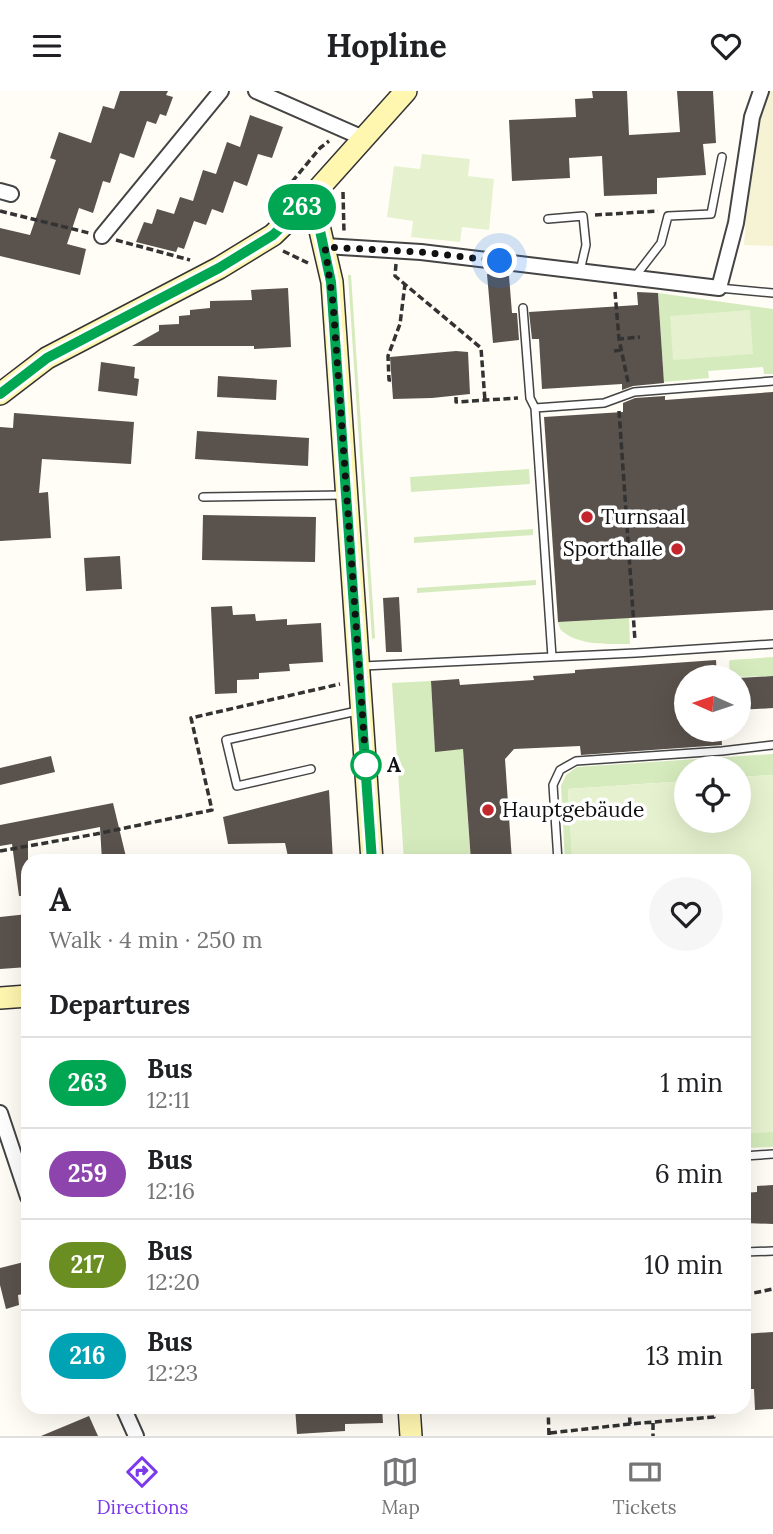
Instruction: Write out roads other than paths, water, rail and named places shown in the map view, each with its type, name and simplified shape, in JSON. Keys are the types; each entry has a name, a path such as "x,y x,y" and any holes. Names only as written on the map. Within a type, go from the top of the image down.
{"street":[{"path":"102,236 220,91"},
{"path":"0,394 47,358 219,268 273,235 303,206 406,91"},
{"path":"325,247 421,252 719,288 736,223 752,117 761,91"},
{"path":"262,92 363,138"},
{"path":"303,206 319,226 331,282 372,854"},
{"path":"0,998 21,996"},
{"path":"0,1113 21,1176"},
{"path":"126,1414 136,1436"},
{"path":"409,1414 411,1436"}],"lane":[{"path":"634,278 660,243 668,216 711,214 722,157"},
{"path":"548,219 583,216 586,245 580,271"},
{"path":"719,288 773,292"},
{"path":"523,308 530,398 535,408 552,657"},
{"path":"535,408 604,403 634,392 773,380"},
{"path":"202,497 347,495"},
{"path":"359,673 552,657 773,644"},
{"path":"311,769 237,786 226,740 362,710"},
{"path":"558,854 553,785 560,770 576,761 773,745"},
{"path":"751,1156 773,1154"},
{"path":"751,1252 773,1251"}],"place":[{"name":"Turnsaal","path":"587,517"},
{"name":"Sporthalle","path":"677,549"},
{"name":"A","path":"366,765"},
{"name":"Hauptgebäude","path":"488,810"}]}
